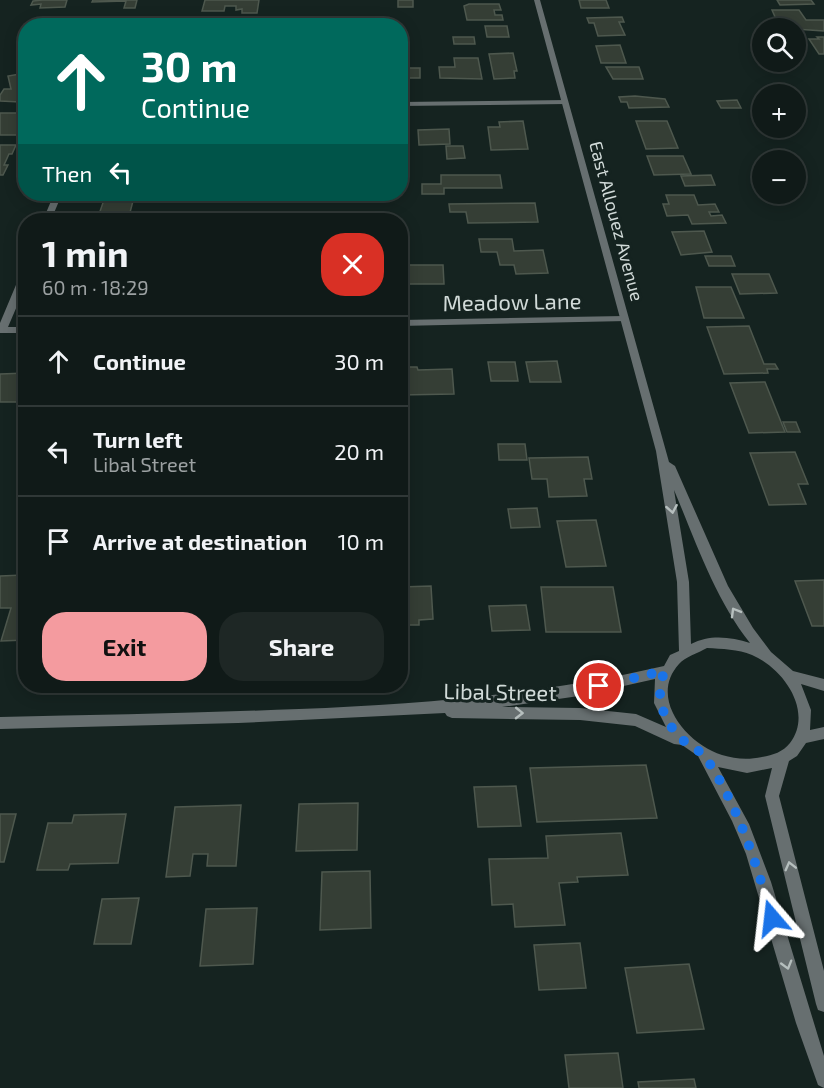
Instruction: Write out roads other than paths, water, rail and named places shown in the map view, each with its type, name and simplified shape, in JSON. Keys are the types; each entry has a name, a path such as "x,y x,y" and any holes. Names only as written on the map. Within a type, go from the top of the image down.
{"street":[{"name":"East Allouez Avenue","path":"537,0 662,451 683,582 685,650"},
{"path":"408,104 565,102"},
{"path":"18,292 2,330 18,330"},
{"name":"Meadow Lane","path":"408,323 624,319"},
{"name":"East Allouez Avenue","path":"662,451 727,599 746,630 770,658"},
{"path":"705,643 727,643 749,647 770,658 791,676 803,696 807,717 802,738 795,749 783,758 766,765 746,766 724,763 704,755 685,742 670,725 661,706 659,688 664,671 673,659 685,650 705,643"},
{"name":"Libal Street","path":"418,710 577,691 664,671"},
{"path":"791,676 824,685"},
{"name":"Libal Street","path":"0,723 200,720 418,710 580,714 636,720 685,742"},
{"path":"802,738 824,733"},
{"path":"704,755 753,853 811,1046 824,1079"},
{"path":"783,758 772,796 824,1005"}]}
